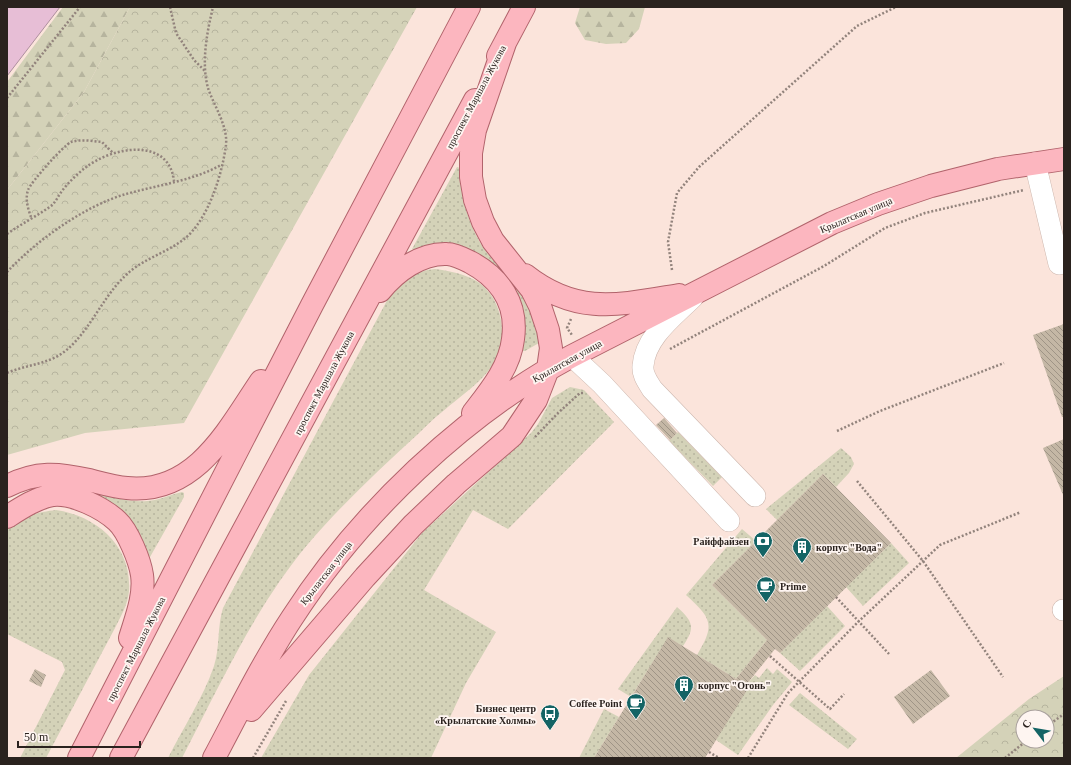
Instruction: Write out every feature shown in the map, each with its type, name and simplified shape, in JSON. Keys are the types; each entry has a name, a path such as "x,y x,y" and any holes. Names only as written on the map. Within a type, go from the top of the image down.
{"main road":[{"name":"проспект Маршала Жукова","path":"79,758 312,305 469,7"},
{"name":"проспект Маршала Жукова","path":"121,758 359,318 524,7"},
{"path":"216,754 268,689 365,577 413,526 456,484 512,436 536,400 548,369 550,348 548,330 532,290 493,241 483,222 475,200 471,177 471,153 475,130 505,43"},
{"name":"Крылатская улица","path":"216,754 277,642 292,618 319,579 364,524 406,480 454,436 548,369 832,223 878,204 931,186 998,168 1064,159"},
{"path":"359,318 382,288 402,269 417,260 432,255 449,254 466,260 492,276 504,291 513,323 514,339 502,373 454,436"},
{"path":"517,270 537,285 551,292 592,305 613,306 698,292"},
{"path":"7,486 24,477 61,473 128,488 150,487 173,482 190,472 216,446 312,305"},
{"path":"7,517 29,503 54,495 79,498 118,521 129,538 142,575 142,595 114,692"}],"lane":[{"path":"1034,164 1060,264 1064,263"},
{"path":"698,292 654,336 646,352 642,367 645,378 652,389 755,496"},
{"path":"572,356 602,384 729,521"}],"path":[{"path":"7,98 80,7"},
{"path":"170,7 176,33 194,60 205,71"},
{"path":"7,373 56,357 70,347 108,295 125,275 142,263 184,239 205,211 216,189 226,144 225,133 208,87 205,71 208,26 213,7"},
{"path":"672,270 668,242 677,193 699,167 857,26 896,7"},
{"path":"31,217 27,207 28,191 35,179 69,143 82,140 102,142 113,153"},
{"path":"7,234 31,217 53,205 63,190 86,167 113,153 137,148 154,152 165,160 174,173 174,181"},
{"path":"7,272 34,247 62,226 93,208 124,194 205,174 222,165"},
{"path":"837,431 880,411 1004,362"},
{"path":"857,481 923,561 1003,677"},
{"path":"748,758 788,694 858,622 940,545 1021,512"},
{"path":"836,597 889,654"},
{"path":"770,656 830,709 844,694"},
{"path":"1055,720 1064,714"},
{"path":"1005,758 1016,749"},
{"path":"709,752 719,758"}],"green space":[{"path":"63,7 130,7 84,92 7,190 7,82"},
{"path":"130,7 417,7 184,423 85,433 7,455 7,190 84,92"},
{"path":"580,7 645,7 639,29 626,43 606,44 585,40 575,23"},
{"path":"457,167 460,168 461,190 467,213 477,236 488,254 516,286 525,301 536,326 539,343 525,351 522,351 524,329 522,315 517,301 507,282 412,249"},
{"path":"435,269 468,277 478,282 491,295 499,312 502,331 502,340 496,359 476,384 433,420 375,474 334,515 308,544 271,594 239,647 182,758 168,758 199,701 214,666 223,608 391,293 411,276"},
{"path":"570,387 584,390 614,422 508,529 473,510 424,590 496,632 466,683 431,758 261,758 309,675 422,533 531,433 538,424 552,398"},
{"path":"678,432 722,477 713,486 669,441"},
{"path":"841,448 851,457 854,464 849,473 836,487 823,474 777,520 766,509"},
{"path":"95,492 132,501 155,500 182,492 184,493 184,497 150,557 147,556 93,493"},
{"path":"56,510 71,513 85,519 98,526 109,536 118,547 125,560 129,591 124,610 46,758 20,758 65,670 62,662 7,634 7,531 23,518"},
{"path":"742,529 756,541 712,585 767,640 736,679 697,655 707,636 708,622 701,610 686,595"},
{"path":"891,543 909,563 863,606 846,587"},
{"path":"827,606 845,626 800,671 780,653"},
{"path":"677,607 690,621 691,630 687,640 683,646 668,638 631,697 618,689"},
{"path":"767,668 773,674 777,669 792,682 773,705 738,755 716,740 746,685 755,675 759,678"},
{"path":"1064,676 1064,758 956,758 1015,710 1015,749 1055,749 1055,709 1017,709"},
{"path":"800,693 857,739 848,749 789,705"},
{"path":"604,709 619,717 594,758 579,758"}],"shaded area":[{"path":"7,7 60,7 7,76"}],"building":[{"path":"1064,324 1064,417 1062,417 1033,335"},
{"path":"664,418 677,433 670,440 656,425"},
{"path":"1064,439 1064,497 1043,448"},
{"path":"823,474 891,543 780,653 775,649 746,685 749,687 705,758 594,758 668,637 736,679 767,640 712,585"},
{"path":"35,669 46,675 41,687 29,681"},
{"path":"931,670 950,696 913,724 894,697"}],"place":[{"name":"Райффайзен","path":"763,558"},
{"name":"корпус \"Вода\"","path":"802,564"},
{"name":"Prime","path":"766,603"},
{"name":"корпус \"Огонь\"","path":"684,702"},
{"name":"Coffee Point","path":"636,720"},
{"name":"Бизнес центр «Крылатские Холмы»","path":"550,731"}]}
